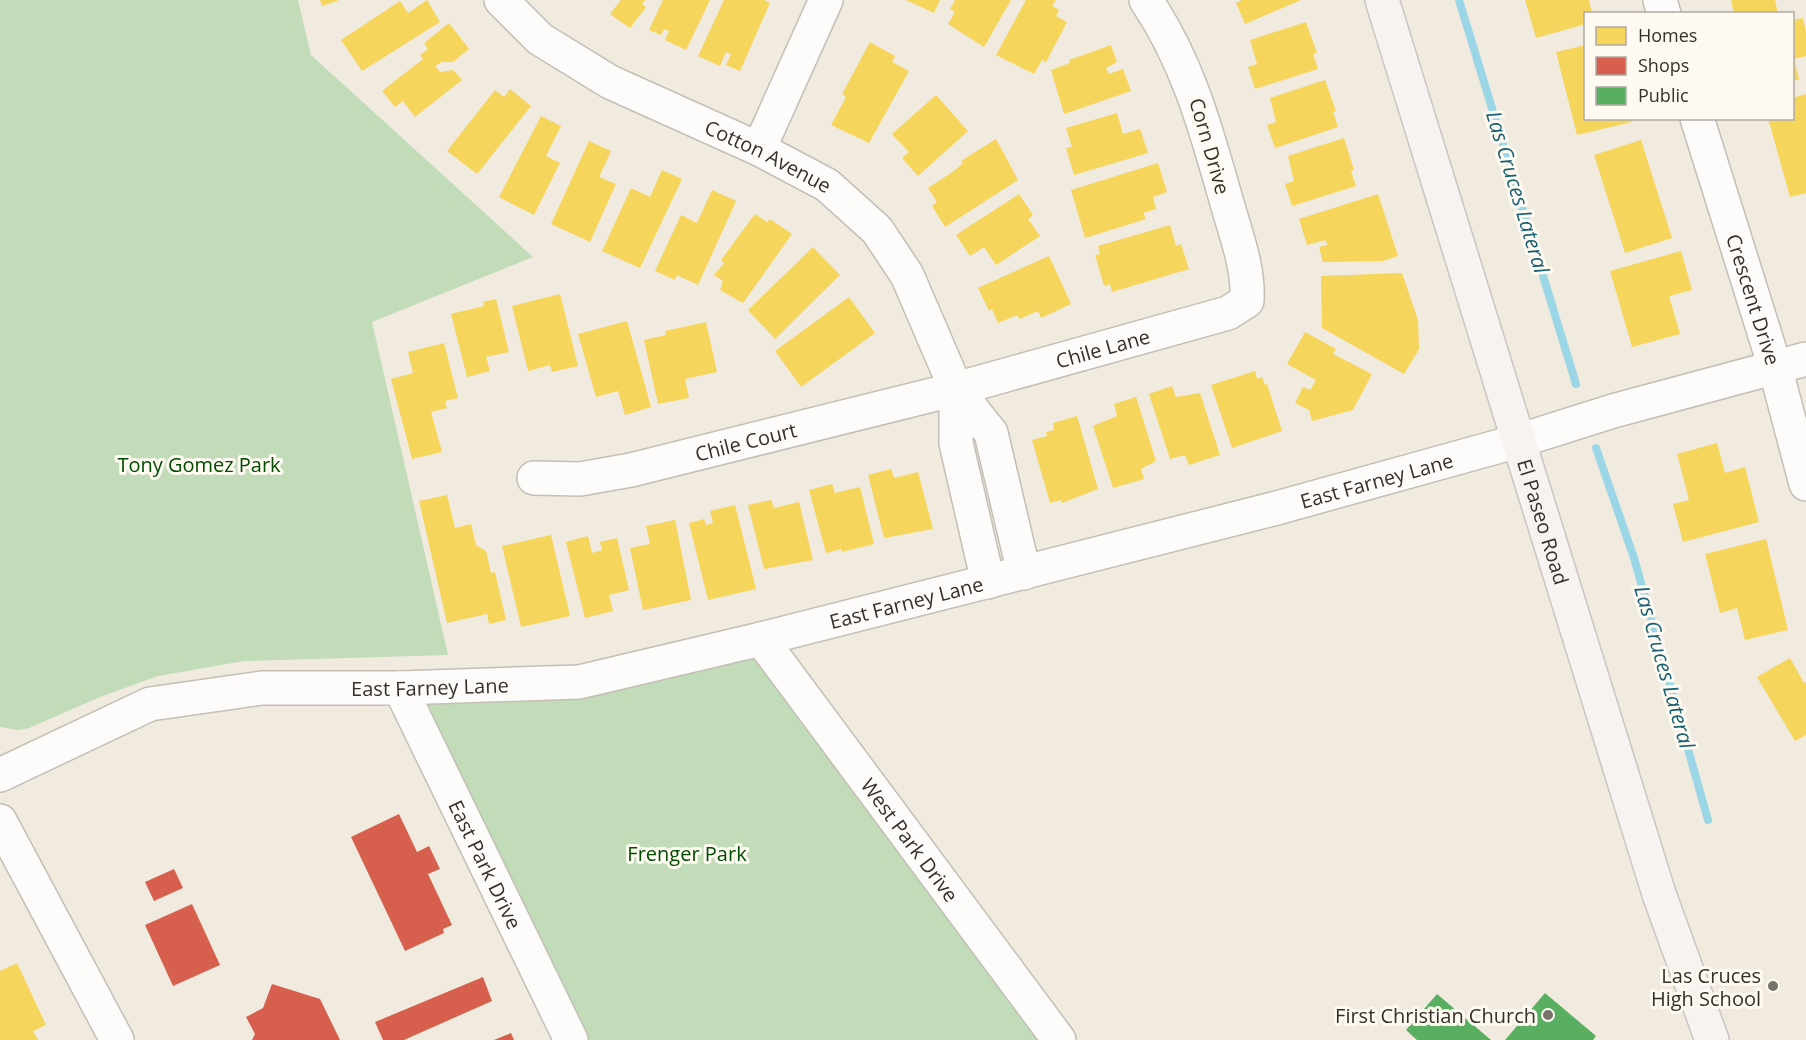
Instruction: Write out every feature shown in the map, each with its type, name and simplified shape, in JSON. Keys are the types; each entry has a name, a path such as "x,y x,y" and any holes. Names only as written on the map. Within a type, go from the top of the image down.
{"main road":[{"name":"El Paseo Road","path":"1382,0 1659,894 1712,1040"}],"street":[{"name":"Cotton Avenue","path":"501,0 540,39 610,82 759,149 827,185 877,230 907,275 956,390 991,433 1024,573"},
{"path":"759,149 826,0"},
{"name":"Corn Drive","path":"1146,0 1173,42 1195,94 1245,266 1247,301"},
{"name":"Crescent Drive","path":"1698,120 1775,367 1806,484"},
{"name":"Chile Lane","path":"956,390 1228,313 1247,301"},
{"name":"East Farney Lane","path":"0,775 150,704 262,688 400,688 579,682 761,639 1273,509 1518,441 1613,411 1806,359"},
{"name":"Cotton Avenue","path":"956,390 956,443 988,582"},
{"name":"Chile Court","path":"534,478 580,478 632,470 956,390"},
{"name":"West Park Drive","path":"761,639 1059,1040"},
{"name":"East Park Drive","path":"400,688 571,1040"},
{"path":"0,821 117,1040"}],"green space":[{"name":"Tony Gomez Park","path":"0,0 298,0 311,55 533,257 372,322 448,655 244,661 158,676 100,697 29,728 19,730 0,727"},
{"name":"Frenger Park","path":"761,639 1056,1040 569,1040 400,688 579,682"}],"building: Homes":[{"path":"320,0 339,0 322,6"},
{"path":"427,0 440,22 362,71 341,40 400,1 408,13"},
{"path":"621,0 645,0 642,4 646,7 630,28 610,14"},
{"path":"663,0 710,0 686,50 665,40 669,31 664,29 661,35 649,30"},
{"path":"724,0 764,0 770,3 740,71 726,65 731,54 726,52 720,66 698,56"},
{"path":"906,0 940,0 934,13"},
{"path":"955,0 1011,0 984,47 948,24 955,12 950,9"},
{"path":"1026,0 1056,0 1052,6 1059,10 1056,16 1067,22 1046,62 1042,60 1034,74 996,55"},
{"path":"1242,0 1301,0 1245,24 1236,3"},
{"path":"1525,0 1589,0 1592,12 1584,12 1584,25 1536,38"},
{"path":"1731,0 1775,0 1778,12 1734,12"},
{"path":"1803,18 1806,32 1806,56 1794,59 1794,20"},
{"path":"1306,22 1317,53 1313,54 1318,69 1255,89 1248,67 1257,64 1250,40"},
{"path":"449,23 469,49 453,62 442,62 435,66 440,72 453,70 462,80 415,117 403,101 395,107 382,91 423,59 420,55 428,49 424,43"},
{"path":"870,42 895,56 892,62 909,71 869,143 831,125 846,97 842,94"},
{"path":"1111,45 1117,62 1106,68 1109,74 1123,69 1131,91 1064,114 1051,70 1070,63 1069,60"},
{"path":"1584,45 1584,120 1632,120 1632,122 1577,135 1556,52"},
{"path":"1794,59 1799,79 1794,80"},
{"path":"1325,80 1336,111 1333,112 1338,127 1275,148 1267,125 1276,122 1270,98"},
{"path":"510,89 531,106 477,174 447,151 495,90 504,97"},
{"path":"1806,94 1806,193 1790,197 1769,120 1794,120 1794,97"},
{"path":"936,95 968,131 918,176 902,158 909,152 892,134"},
{"path":"1117,113 1123,134 1140,129 1148,153 1074,175 1066,148 1072,147 1066,128"},
{"path":"541,116 561,126 546,156 560,163 534,215 499,197"},
{"path":"1344,138 1354,170 1351,171 1356,186 1292,206 1285,184 1294,181 1288,156"},
{"path":"996,139 1018,180 945,227 932,206 937,202 928,188 954,171 963,163 961,161"},
{"path":"1641,140 1672,238 1625,253 1594,155"},
{"path":"589,141 611,151 599,177 616,184 590,242 551,224"},
{"path":"1158,163 1167,192 1153,197 1156,209 1143,213 1146,219 1085,238 1071,190"},
{"path":"662,170 682,179 640,268 602,251 631,188 650,197"},
{"path":"712,190 736,201 698,285 677,275 675,280 655,271 681,215 697,223"},
{"path":"1019,194 1033,215 1028,219 1040,236 996,265 984,247 970,256 956,235"},
{"path":"1378,194 1398,256 1383,261 1323,262 1319,247 1327,245 1326,240 1307,245 1299,219"},
{"path":"755,214 767,222 770,219 792,234 743,303 720,290 723,281 714,275 724,263 721,260"},
{"path":"1170,225 1176,246 1181,244 1189,269 1112,292 1110,284 1104,286 1095,255 1100,254 1098,246"},
{"path":"813,247 840,275 775,339 748,310"},
{"path":"1681,251 1692,290 1669,296 1680,334 1632,347 1610,271"},
{"path":"1049,256 1071,304 1041,318 1038,311 1020,319 1017,315 998,323 992,309 989,311 978,288"},
{"path":"1402,273 1418,320 1419,349 1404,374 1322,328 1321,276"},
{"path":"560,294 578,366 552,372 550,365 528,371 512,306"},
{"path":"849,297 875,333 801,387 775,351"},
{"path":"496,299 509,352 486,357 490,371 467,377 451,314 484,306 483,302"},
{"path":"627,321 651,407 625,415 618,391 596,397 578,334"},
{"path":"706,322 717,372 685,379 689,398 658,404 644,340 666,335 665,331"},
{"path":"1305,332 1336,349 1333,354 1372,374 1353,410 1312,421 1309,410 1295,403 1303,387 1310,390 1316,380 1287,364"},
{"path":"444,343 458,398 445,401 447,408 431,412 442,452 412,459 391,379 413,373 408,352"},
{"path":"1255,371 1257,379 1262,377 1265,385 1267,384 1282,431 1232,448 1211,385"},
{"path":"1172,386 1176,397 1200,393 1220,455 1189,465 1185,455 1170,459 1149,394"},
{"path":"1136,397 1156,461 1141,469 1144,479 1113,488 1093,426 1117,416 1114,404"},
{"path":"1077,416 1098,489 1062,503 1061,500 1050,503 1032,440 1047,436 1046,432 1054,430 1053,423"},
{"path":"1717,443 1725,473 1745,467 1759,522 1683,542 1673,504 1689,500 1677,454"},
{"path":"891,469 894,478 918,472 933,529 884,538 868,475"},
{"path":"832,484 835,493 860,487 874,544 842,552 841,549 826,553 809,490"},
{"path":"447,495 455,528 471,524 476,545 486,551 491,573 495,572 506,620 489,624 487,614 447,623 419,501"},
{"path":"771,500 774,508 799,502 813,560 764,569 748,505"},
{"path":"735,505 756,589 708,600 689,523 704,519 706,525 713,523 710,511"},
{"path":"675,520 691,600 643,610 630,548 650,544 646,526"},
{"path":"551,535 570,616 521,627 502,546"},
{"path":"588,536 592,553 602,550 600,542 617,538 629,590 609,595 613,611 585,618 566,542"},
{"path":"1766,539 1788,630 1745,640 1737,608 1720,613 1705,554"},
{"path":"1790,658 1804,683 1806,682 1806,735 1795,741 1757,677"},
{"path":"17,963 46,1025 33,1031 38,1040 0,1040 0,971"}],"building: Shops":[{"path":"399,814 417,852 429,846 440,869 428,874 452,925 443,929 444,933 405,951 351,837"},
{"path":"174,869 183,888 154,901 145,882"},
{"path":"192,904 220,965 173,986 145,925"},
{"path":"483,977 492,1001 404,1040 383,1040 375,1022"},
{"path":"272,984 320,999 340,1040 252,1040 255,1034 246,1017 263,1008"},
{"path":"511,1033 514,1040 494,1040"}],"building: Public":[{"name":"First Christian Church","path":"1545,993 1596,1036 1593,1040 1505,1040"},
{"name":"First Christian Church","path":"1437,994 1491,1040 1417,1040 1406,1030"}],"waterway":[{"name":"Las Cruces Lateral","path":"1459,0 1576,384"},
{"name":"Las Cruces Lateral","path":"1596,448 1634,558 1708,820"}],"place":[{"name":"Las Cruces High School","path":"1773,986"},
{"name":"First Christian Church","path":"1548,1015"}]}
